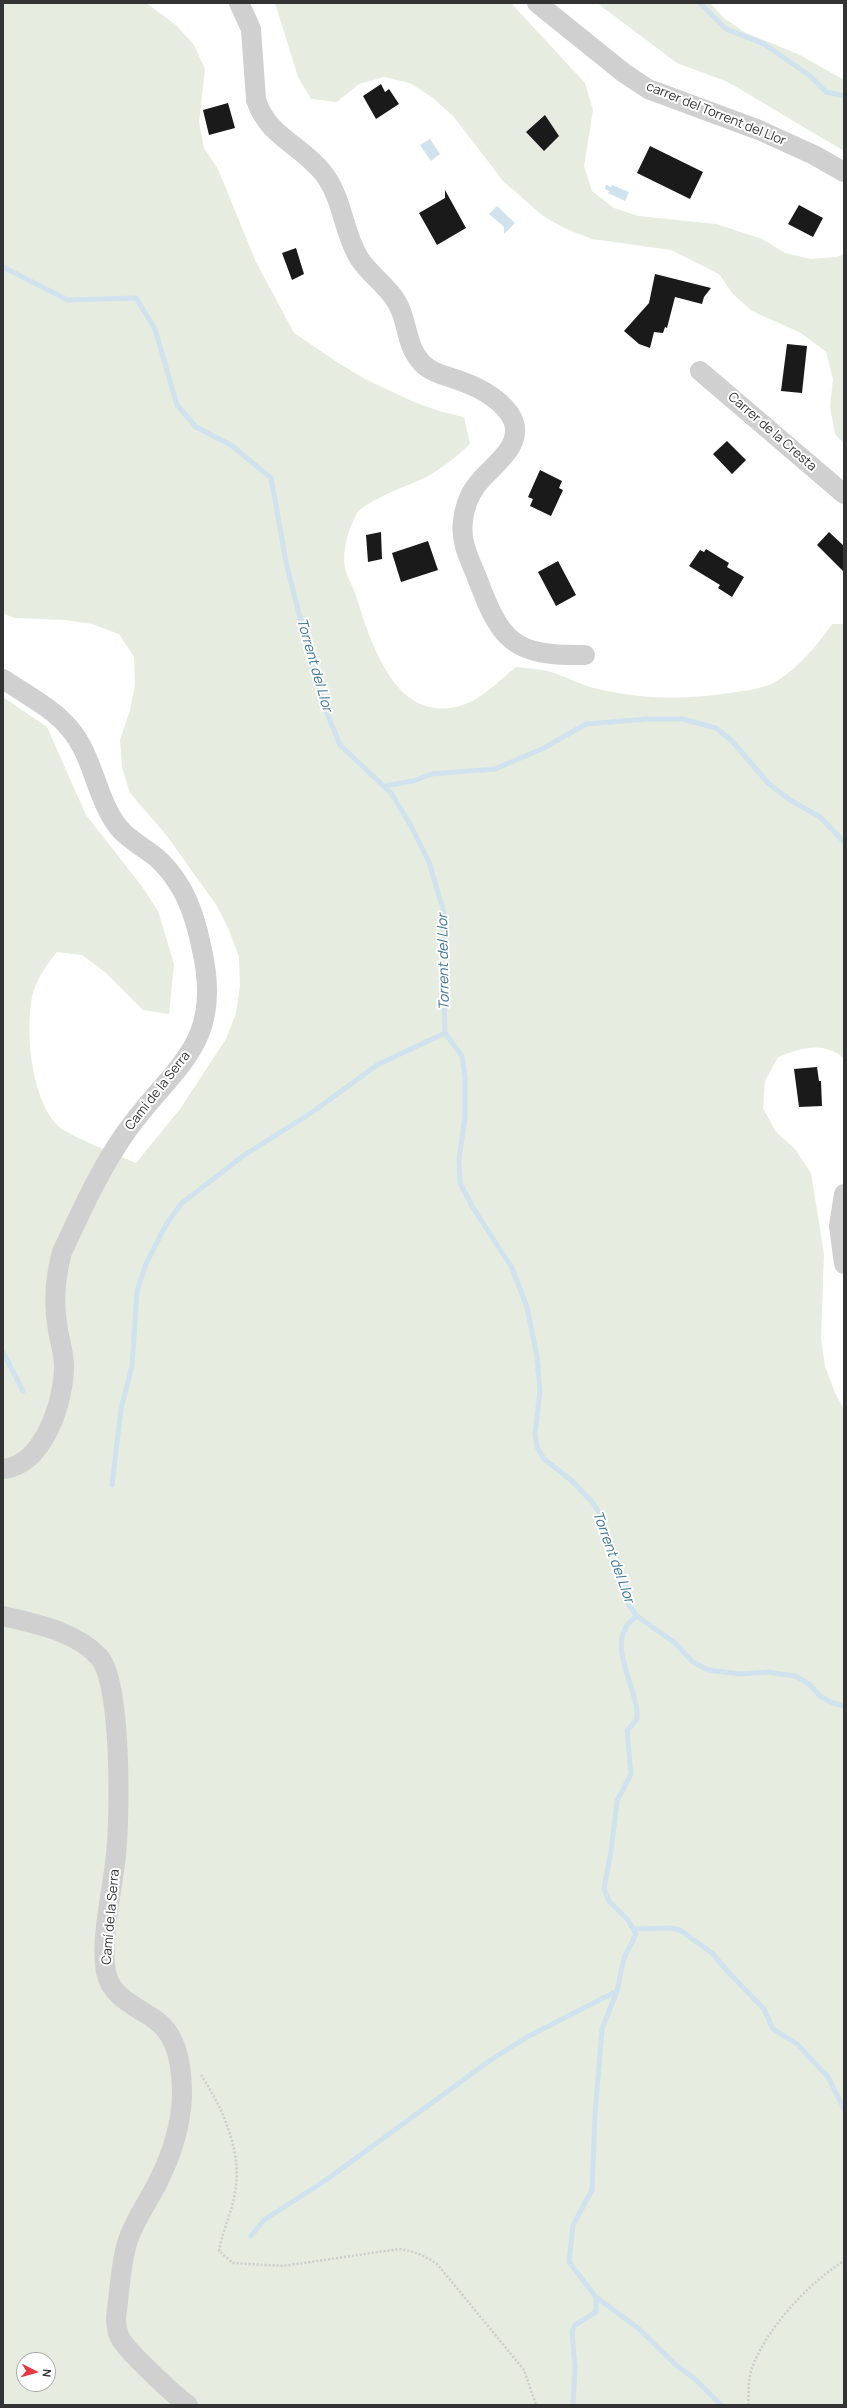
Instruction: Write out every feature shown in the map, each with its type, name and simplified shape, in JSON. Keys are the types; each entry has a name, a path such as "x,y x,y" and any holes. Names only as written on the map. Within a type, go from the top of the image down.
{"street":[{"path":"239,3 251,29 256,100 260,111 267,124 325,174 341,207 352,247 370,273 393,296 401,310 414,353 422,364 432,371 463,382 487,394 512,418 515,432 512,445 477,484 468,502 462,523 465,547 490,612 500,629 510,638 534,652 552,655 585,655"},
{"name":"carrer del Torrent del Llor","path":"537,3 624,73 648,89 760,130 814,155 844,172"},
{"name":"Carrer de la Cresta","path":"700,371 844,494"},
{"name":"Camí de la Serra","path":"3,679 60,719 70,729 79,742 103,799 120,829 159,859 181,889 198,932 209,994 205,1018 200,1034 183,1064 137,1118 114,1151 62,1252 58,1268 55,1294 64,1366 57,1408 50,1429 32,1454 19,1464 3,1468"},
{"path":"844,1194 839,1226 844,1264"},
{"name":"Camí de la Serra","path":"3,1616 53,1630 86,1646 100,1658 108,1671 115,1729 118,1831 106,1935 106,1971 110,1983 117,1993 159,2022 179,2054 182,2096 176,2135 159,2181 135,2222 128,2241 116,2316 116,2328 121,2339 173,2394 188,2405"}],"path":[{"path":"179,2054 201,2076 226,2118 237,2164 234,2198 223,2230 219,2251 232,2263 248,2265 283,2266 400,2249 413,2251 430,2259 438,2265 524,2370 536,2405"},
{"path":"748,2405 750,2372 777,2325 810,2286 844,2261"}],"shaded area":[{"path":"3,3 146,3 176,25 194,45 205,69 199,122 204,148 218,169 256,262 294,333 365,379 414,402 439,411 464,417 470,444 451,461 430,475 379,498 361,509 353,521 345,548 345,568 367,630 386,670 398,686 412,699 430,707 450,708 460,706 469,703 486,692 516,667 543,670 584,685 615,693 667,698 718,695 763,687 777,681 807,656 832,624 844,624 844,1058 828,1049 820,1048 804,1049 778,1057 765,1081 763,1108 776,1132 795,1149 811,1173 824,1254 821,1339 825,1366 835,1393 844,1409 844,2405 3,2405 3,697 47,727 86,815 141,885 158,911 174,964 169,1014 143,1010 105,972 82,955 57,952 49,962 34,990 30,1011 29,1028 32,1064 36,1082 48,1113 57,1125 82,1140 136,1163 180,1109 226,1039 236,1013 240,986 239,957 229,930 217,906 167,836 130,793 122,767 120,740 130,710 135,685 134,657 119,634 92,624 65,620 14,618 3,613"},
{"path":"275,3 511,3 585,83 593,110 584,166 592,191 614,208 638,216 716,224 762,239 785,253 811,259 837,257 844,254 844,444 835,434 830,407 833,379 826,352 801,333 752,311 733,294 719,274 671,250 592,239 566,229 543,216 503,181 454,117 433,98 410,83 384,77 359,84 337,102 311,99 298,77"},
{"path":"597,3 710,3 724,18 744,32 800,55 844,80 844,151 728,82 677,63"}],"water":[{"path":"430,139 440,154 431,161 420,145"},
{"path":"606,185 611,187 612,185 629,192 625,201 608,193 609,191 605,189"},
{"path":"497,206 515,223 504,234 504,227 489,214"}],"building":[{"path":"381,84 385,92 389,89 399,104 376,119 363,96"},
{"path":"228,103 235,128 209,135 203,110"},
{"path":"545,115 559,136 544,151 526,132"},
{"path":"650,146 703,172 690,199 637,173"},
{"path":"445,190 466,228 437,245 419,213 445,198"},
{"path":"799,205 823,218 813,237 788,224"},
{"path":"296,248 304,274 292,280 282,253"},
{"path":"655,274 711,288 704,297 702,304 675,297 667,328 665,327 663,333 654,332 650,348 639,344 624,331 649,303"},
{"path":"787,344 807,346 802,393 781,391"},
{"path":"727,441 746,460 732,474 713,454"},
{"path":"540,470 562,481 559,488 563,490 551,516 530,506 533,499 528,497"},
{"path":"381,532 382,559 368,562 366,535"},
{"path":"829,532 844,546 844,572 817,545"},
{"path":"428,541 438,570 401,582 392,553"},
{"path":"706,549 729,563 727,567 744,577 732,597 718,588 720,585 689,566 700,550 704,552"},
{"path":"558,561 576,595 556,606 538,572"},
{"path":"817,1067 819,1081 821,1081 822,1106 799,1107 794,1069"}],"waterway":[{"path":"700,3 726,29 764,44 809,75 826,92 844,96"},
{"name":"Torrent del Llor","path":"3,267 68,300 136,298 155,329 177,405 196,427 231,445 271,478 287,567 321,698 340,745 391,793 411,826 429,862 445,916 443,969 445,1033 462,1056 465,1077 465,1117 459,1160 460,1183 472,1206 512,1268 527,1307 537,1357 540,1391 535,1434 537,1447 544,1459 571,1480 593,1503 600,1514 621,1569 629,1605 637,1616 675,1643 693,1662 708,1670 740,1674 768,1672 795,1676 809,1684 821,1697 833,1703 844,1706"},
{"path":"384,786 413,781 431,774 495,769 544,748 586,724 647,719 682,719 716,728 732,741 769,784 790,800 820,817 844,842"},
{"path":"112,1485 121,1409 132,1366 137,1291 146,1264 167,1223 182,1203 243,1156 314,1111 377,1065 445,1033"},
{"path":"3,1352 23,1391"},
{"path":"637,1616 627,1625 622,1636 621,1648 637,1711 637,1719 627,1731 631,1774 617,1801 611,1851 604,1889 609,1901 628,1920 636,1934 624,1958 617,1991 602,2029 595,2115 592,2190 573,2225 569,2262 596,2297 638,2328 676,2365 695,2379 721,2405"},
{"path":"635,1929 670,1928 680,1930 712,1953 764,2009 773,2029 797,2044 828,2077 844,2109"},
{"path":"251,2236 264,2220 326,2180 492,2059 529,2036 617,1991"},
{"path":"573,2405 575,2367 572,2331 575,2325 596,2312 596,2297"}]}
